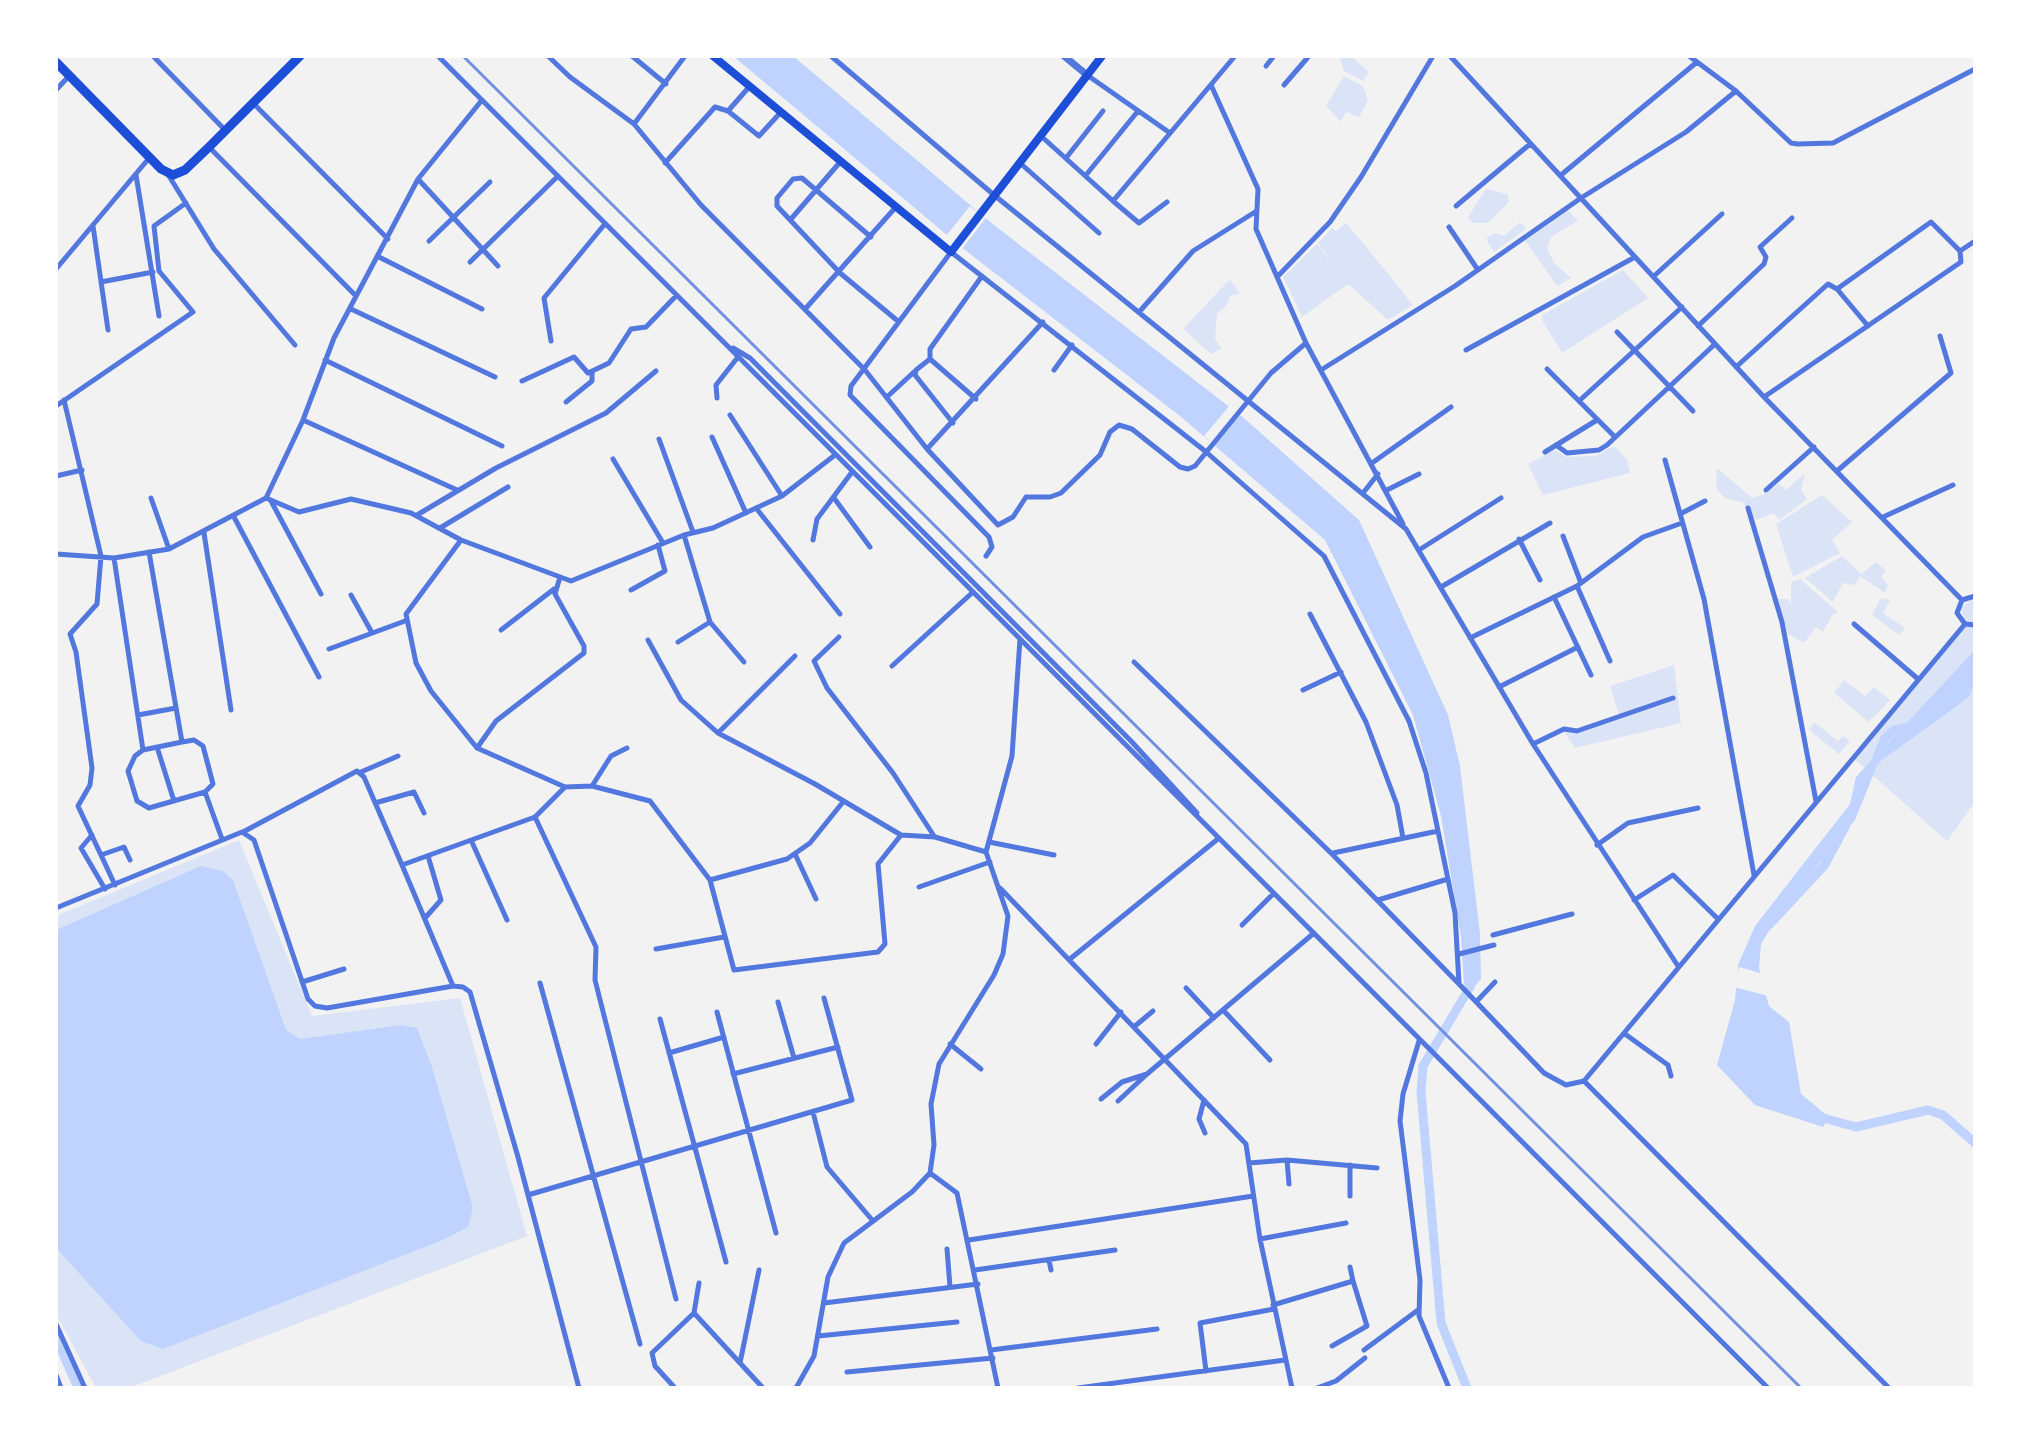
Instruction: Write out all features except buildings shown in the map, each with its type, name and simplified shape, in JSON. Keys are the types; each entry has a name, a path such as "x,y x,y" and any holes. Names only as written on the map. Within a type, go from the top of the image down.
{"main road":[{"path":"713,56 895,208 953,249 1102,56"},
{"path":"56,62 168,174 179,173 209,147 295,58"}],"street":[{"path":"153,56 226,130"},
{"path":"438,56 1768,1388"},
{"path":"548,56 570,77 634,124 665,164 865,370 927,449 998,525 1013,517 1026,497 1050,497 1061,493 1100,455 1110,432 1119,425 1132,429 1188,469 1195,466 1271,373 1306,343"},
{"path":"632,56 666,84"},
{"path":"634,124 685,56"},
{"path":"831,56 994,195 1406,529"},
{"path":"1064,56 1170,133"},
{"path":"1113,201 1235,56"},
{"path":"1266,66 1274,56"},
{"path":"1284,85 1309,56"},
{"path":"1278,277 1330,222 1361,177 1433,56"},
{"path":"1450,56 1764,397 1962,600"},
{"path":"1689,56 1736,91 1791,143 1833,143 1975,69"},
{"path":"1561,175 1697,62"},
{"path":"56,90 69,75"},
{"path":"1211,85 1258,189 1256,229 1306,343 1406,529 1533,744 1678,966"},
{"path":"728,111 749,86"},
{"path":"1321,370 1686,132 1736,91"},
{"path":"56,554 114,558 169,549 268,500 325,360 418,179 482,100"},
{"path":"253,103 388,239"},
{"path":"665,164 715,107 728,111 759,136 781,112"},
{"path":"1086,175 1138,110"},
{"path":"1066,158 1103,111"},
{"path":"1040,135 1139,223 1167,202"},
{"path":"1456,206 1530,144"},
{"path":"209,147 356,296"},
{"path":"56,269 150,157"},
{"path":"791,219 841,161"},
{"path":"1019,163 1099,233"},
{"path":"168,174 214,249 295,345"},
{"path":"136,175 159,316"},
{"path":"470,262 558,176"},
{"path":"871,237 817,190 796,177 777,198 777,206 840,273 899,322"},
{"path":"418,179 498,266"},
{"path":"429,241 490,182"},
{"path":"56,406 193,312 159,271 154,226 186,203"},
{"path":"806,308 895,208"},
{"path":"1140,311 1193,251 1255,212"},
{"path":"1654,276 1722,214"},
{"path":"1698,326 1764,264 1766,257 1760,247 1792,218"},
{"path":"1764,397 1961,262 1960,251 1931,222 1837,289"},
{"path":"551,341 544,298 604,225"},
{"path":"93,226 108,330"},
{"path":"1449,227 1478,270"},
{"path":"1960,251 1975,241"},
{"path":"986,556 992,547 989,537 852,399 851,386 953,249 982,276 1205,451 1324,556 1409,721 1426,773 1462,953 1460,986"},
{"path":"379,257 482,309"},
{"path":"1466,350 1635,257"},
{"path":"101,282 153,272"},
{"path":"976,399 930,359 930,349 982,276"},
{"path":"1736,367 1824,286 1830,284 1868,326"},
{"path":"522,381 574,357 586,372 592,372 614,359 631,329 646,327 676,296"},
{"path":"1579,401 1682,307"},
{"path":"351,308 495,377"},
{"path":"927,449 976,399 1043,322"},
{"path":"1617,332 1693,411"},
{"path":"1837,471 1951,373 1940,336"},
{"path":"725,343 750,358 969,575 1178,788 1207,827"},
{"path":"1556,445 1567,453 1599,450 1715,344"},
{"path":"1054,370 1072,345"},
{"path":"717,398 716,385 738,357"},
{"path":"888,396 930,359"},
{"path":"325,360 502,446"},
{"path":"1547,369 1615,437"},
{"path":"916,370 915,375 953,423"},
{"path":"417,515 606,413 656,371"},
{"path":"566,402 592,381 592,372"},
{"path":"64,400 101,556 97,604 70,634 76,652 92,768 90,785 78,806 115,885"},
{"path":"1372,463 1451,407"},
{"path":"730,415 782,496"},
{"path":"303,420 458,491"},
{"path":"1545,452 1597,420"},
{"path":"712,437 746,513"},
{"path":"659,439 693,532"},
{"path":"1766,490 1814,447"},
{"path":"268,500 299,512 362,499 417,515 461,540 575,580 782,496 835,455"},
{"path":"613,459 660,544 665,571 631,590"},
{"path":"1665,460 1704,599 1754,875"},
{"path":"56,476 82,470"},
{"path":"813,540 817,519 852,472"},
{"path":"1363,493 1378,474"},
{"path":"1387,490 1419,474"},
{"path":"1883,517 1953,485"},
{"path":"439,529 508,487"},
{"path":"151,498 169,549"},
{"path":"834,498 870,547"},
{"path":"1419,550 1501,498"},
{"path":"268,500 321,594"},
{"path":"1680,514 1705,501"},
{"path":"756,508 840,614"},
{"path":"1748,508 1782,622 1816,801"},
{"path":"234,517 319,677"},
{"path":"1441,587 1550,523"},
{"path":"1470,638 1579,584 1639,539 1682,523"},
{"path":"204,533 231,710"},
{"path":"684,535 710,622 744,662"},
{"path":"1563,536 1610,661"},
{"path":"1519,539 1540,580"},
{"path":"461,540 414,600 405,621 416,663 431,691 477,748 565,787 592,786 650,801 710,880 734,970 878,952 885,944 878,864 901,835"},
{"path":"149,552 182,742"},
{"path":"114,558 143,750"},
{"path":"501,630 554,589 560,577"},
{"path":"477,748 496,721 584,653 584,646 554,589"},
{"path":"892,666 973,592"},
{"path":"351,595 371,631"},
{"path":"1962,600 1975,596"},
{"path":"1554,597 1591,675"},
{"path":"1962,600 1957,613 1965,624 1975,625"},
{"path":"1310,614 1366,722 1389,781 1403,838"},
{"path":"329,649 405,621"},
{"path":"678,642 710,622"},
{"path":"1854,624 1918,679"},
{"path":"1134,662 1332,854 1555,1081 1574,1085 1584,1081 1625,1034 1678,966 1965,624"},
{"path":"839,637 814,661 827,688 893,773 935,837"},
{"path":"796,1388 814,1356 828,1277 844,1243 912,1192 930,1173 933,1080 950,1044 994,975 1003,954 1008,916 986,852 1012,756 1020,639"},
{"path":"648,640 681,700 718,733 901,835 935,837 986,852"},
{"path":"1499,687 1578,647"},
{"path":"718,733 795,656"},
{"path":"1303,690 1341,672"},
{"path":"1533,744 1564,729 1577,731 1673,698"},
{"path":"138,715 176,708"},
{"path":"194,740 203,746 213,779 205,792 144,808 137,801 128,771 135,756 143,750 157,747 194,740"},
{"path":"157,747 174,801"},
{"path":"592,786 611,756 627,748"},
{"path":"56,908 242,832 343,778 398,756"},
{"path":"361,772 453,986"},
{"path":"402,865 535,817 565,787"},
{"path":"205,792 222,839"},
{"path":"375,803 414,792 424,813"},
{"path":"710,880 795,854 810,843 843,802"},
{"path":"1597,845 1628,823 1698,808"},
{"path":"535,817 596,947 595,980 676,1299"},
{"path":"1332,854 1438,831"},
{"path":"242,832 254,840 308,999 315,1006 327,1008 453,986 470,992 579,1388"},
{"path":"92,835 81,848 105,889"},
{"path":"1070,959 1219,838"},
{"path":"471,840 507,920"},
{"path":"989,842 1054,855"},
{"path":"101,855 124,847 130,860"},
{"path":"795,854 816,899"},
{"path":"425,919 441,900 428,856"},
{"path":"919,887 990,862"},
{"path":"1634,900 1673,875 1718,919"},
{"path":"1378,900 1448,879"},
{"path":"997,884 1167,1058 1246,1144 1260,1239 1292,1388"},
{"path":"1242,925 1274,893"},
{"path":"1493,935 1572,914"},
{"path":"1118,1101 1314,933"},
{"path":"656,949 724,937"},
{"path":"1462,953 1492,946"},
{"path":"302,982 344,969"},
{"path":"1474,1000 1495,982"},
{"path":"540,983 640,1344"},
{"path":"1186,988 1214,1018"},
{"path":"528,1195 852,1100 824,998"},
{"path":"778,1002 794,1058"},
{"path":"1223,1010 1270,1060"},
{"path":"1135,1026 1153,1011"},
{"path":"717,1012 776,1233"},
{"path":"1096,1044 1121,1012"},
{"path":"660,1019 726,1262"},
{"path":"1625,1034 1668,1065 1671,1076"},
{"path":"669,1053 724,1037"},
{"path":"1419,1041 1403,1094 1400,1121 1420,1280 1419,1309 1449,1388"},
{"path":"950,1044 981,1069"},
{"path":"733,1074 838,1047"},
{"path":"1101,1099 1122,1082 1147,1074"},
{"path":"1584,1081 1889,1388"},
{"path":"1204,1099 1199,1119 1205,1133"},
{"path":"813,1112 827,1167 873,1221"},
{"path":"1249,1163 1287,1160 1377,1168"},
{"path":"1287,1160 1289,1184"},
{"path":"1350,1165 1350,1196"},
{"path":"930,1173 957,1193 998,1388"},
{"path":"969,1240 1253,1196"},
{"path":"1260,1239 1346,1223"},
{"path":"947,1249 950,1287"},
{"path":"975,1270 1115,1250"},
{"path":"1049,1260 1051,1270"},
{"path":"1332,1346 1367,1326 1350,1267"},
{"path":"740,1363 759,1270"},
{"path":"1206,1371 1200,1323 1274,1307 1353,1281"},
{"path":"675,1388 655,1366 652,1353 694,1313 699,1283"},
{"path":"824,1303 978,1284"},
{"path":"1364,1350 1419,1309"},
{"path":"694,1313 763,1388"},
{"path":"818,1336 957,1322"},
{"path":"56,1324 85,1388"},
{"path":"991,1350 1157,1329"},
{"path":"847,1372 993,1358"},
{"path":"1317,1388 1336,1381 1365,1358"},
{"path":"1078,1388 1285,1360"},
{"path":"56,1375 61,1388"}],"shaded area":[{"path":"1339,56 1352,57 1369,72 1363,81 1344,71"},
{"path":"1344,76 1363,86 1368,100 1359,117 1347,112 1340,121 1326,106"},
{"path":"1486,189 1507,194 1509,202 1488,223 1472,223 1468,217"},
{"path":"1567,209 1578,221 1551,237 1547,248 1554,263 1571,278 1557,286 1524,239"},
{"path":"1520,222 1526,229 1494,252 1486,239 1495,233 1504,236"},
{"path":"1346,223 1413,305 1388,320 1348,284 1302,317 1283,277 1317,244 1334,266 1318,243 1332,228 1336,231"},
{"path":"1623,270 1648,298 1562,353 1542,315"},
{"path":"1230,279 1240,294 1231,295 1226,306 1217,313 1215,339 1222,348 1211,354 1183,329"},
{"path":"1614,446 1627,460 1630,473 1543,495 1528,464 1555,450 1566,457 1596,456"},
{"path":"1717,468 1752,498 1765,494 1779,483 1786,490 1805,473 1801,490 1807,499 1779,520 1774,513 1756,520 1742,502 1725,498 1716,488"},
{"path":"1822,495 1852,522 1832,540 1840,553 1793,577 1776,524"},
{"path":"1842,556 1861,574 1876,562 1886,571 1881,576 1888,585 1885,593 1860,576 1855,585 1843,583 1833,602 1805,578"},
{"path":"1800,579 1839,613 1833,614 1823,632 1816,627 1804,643 1788,634 1778,599 1787,599 1791,604 1791,582"},
{"path":"1881,598 1890,600 1883,613 1905,628 1899,635 1872,615"},
{"path":"1971,600 1975,602 1975,802 1947,841 1852,757 1965,620 1961,608"},
{"path":"1674,665 1681,723 1575,748 1564,732 1576,734 1620,719 1610,686"},
{"path":"1844,680 1865,696 1874,687 1890,700 1869,722 1834,693"},
{"path":"1814,722 1838,741 1843,736 1850,741 1839,754 1809,730"},
{"path":"239,840 312,1016 460,998 527,1236 129,1388 96,1388 56,1314 56,916"}],"water":[{"path":"733,56 793,56 994,225 1245,419 1359,520 1448,715 1460,766 1480,934 1481,979 1470,992 1464,984 1461,937 1441,816 1413,715 1325,540 1180,416 965,250"},
{"path":"1975,650 1975,683 1969,697 1878,763 1855,820 1785,905 1761,944 1759,968 1769,1006 1789,1022 1801,1094 1829,1117 1823,1127 1755,1105 1717,1065 1735,1000 1738,965 1755,926 1850,804 1856,777"},
{"path":"201,866 223,871 233,880 286,1030 300,1039 401,1025 417,1028 431,1064 473,1208 468,1227 443,1240 163,1349 141,1341 56,1248 56,930"}],"pier":[{"path":"970,206 986,218 962,249 946,236"},
{"path":"1230,405 1241,414 1214,445 1204,436"},
{"path":"1739,967 1764,974 1768,996 1734,987"}],"waterway":[{"path":"1876,760 1885,738 1894,730 1911,727"},
{"path":"1769,925 1824,866 1845,827"},
{"path":"1467,1388 1441,1323 1421,1092 1423,1066 1470,987"},
{"path":"1816,1116 1856,1127 1928,1110 1943,1115 1975,1143"},
{"path":"56,1338 78,1388"}],"railway":[{"path":"463,56 1801,1388"}]}
